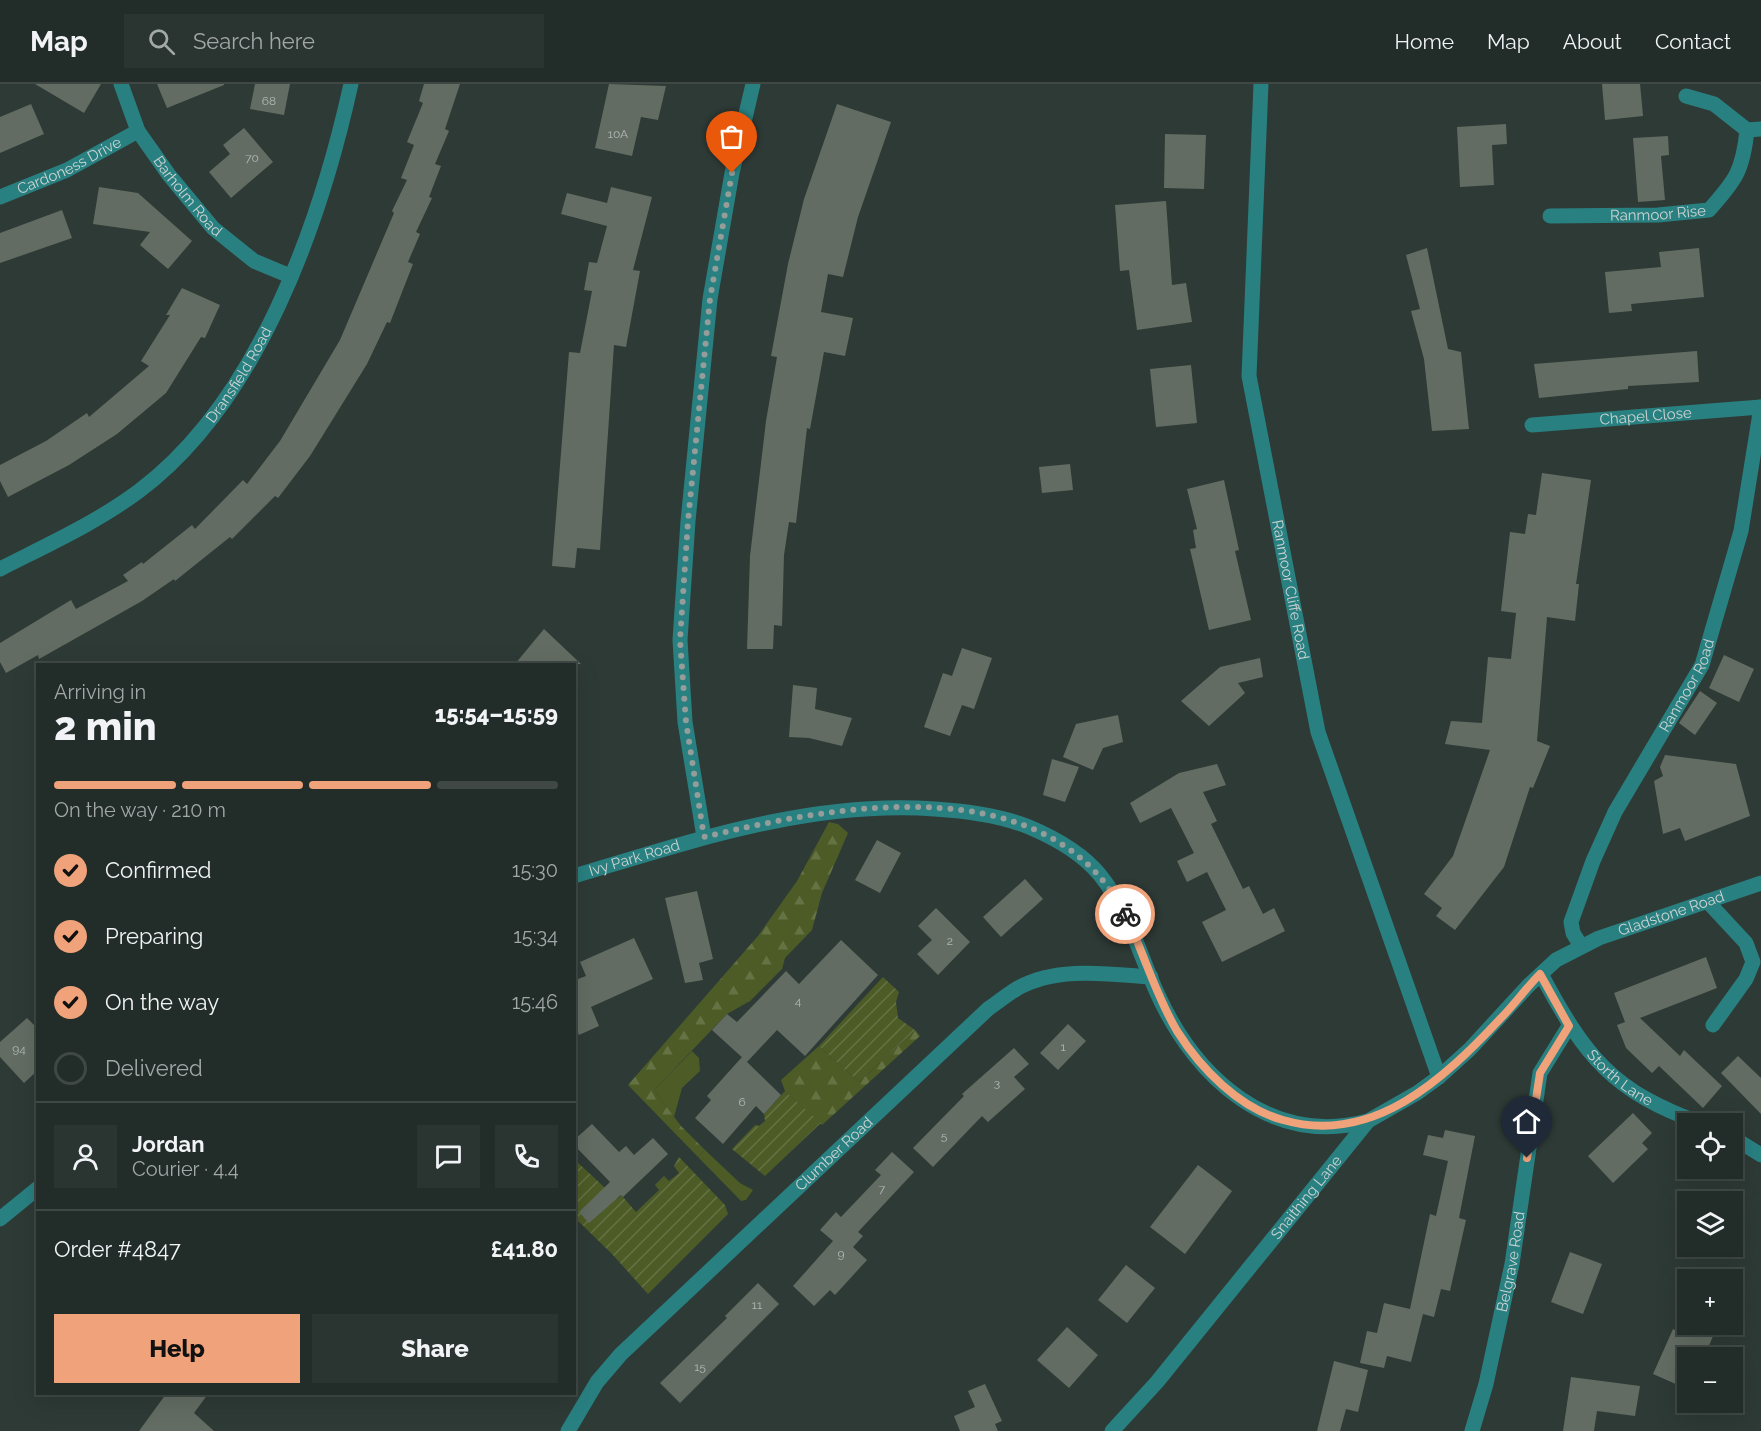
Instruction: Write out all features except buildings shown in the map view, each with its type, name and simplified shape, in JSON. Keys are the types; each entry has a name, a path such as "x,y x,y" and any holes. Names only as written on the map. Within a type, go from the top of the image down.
{"street":[{"name":"Barholm Road","path":"121,84 138,131 213,228 254,261 290,276"},
{"name":"Dransfield Road","path":"0,569 90,523 130,497 182,451 224,402 264,340 314,220 339,137 351,84"},
{"path":"704,837 686,722 680,640 682,604 710,299 732,173 753,84"},
{"name":"Ranmoor Cliffe Road","path":"1261,84 1249,376 1318,732 1439,1077"},
{"name":"Ranmoor Rise","path":"1550,216 1658,215 1709,210 1726,192 1743,163 1754,129 1714,104 1686,96"},
{"name":"Cardoness Drive","path":"0,197 67,170 138,131"},
{"name":"Chapel Close","path":"1532,425 1761,407"},
{"name":"Ranmoor Road","path":"1581,946 1573,933 1571,922 1593,861 1615,812 1697,674 1710,644 1741,531 1761,407"},
{"name":"Ivy Park Road","path":"576,875 704,837 826,811 880,807 965,811 1016,823 1068,848 1099,873 1126,916 1166,1010 1190,1049 1218,1081 1253,1108 1276,1118 1315,1127 1343,1126 1368,1121"},
{"name":"Gladstone Road","path":"1581,946 1761,883"},
{"path":"1707,901 1746,943 1753,962 1746,979 1713,1025"},
{"name":"Snaithing Lane","path":"1112,1431 1156,1382 1368,1121 1417,1093 1439,1077 1487,1033 1540,974 1556,960 1581,946"},
{"name":"Clumber Road","path":"568,1431 597,1382 621,1354 988,1009 1020,987 1053,975 1098,974 1151,977"},
{"name":"Storth Lane","path":"1540,974 1569,1026 1594,1059 1626,1087 1662,1109 1677,1114"},
{"name":"Belgrave Road","path":"1472,1431 1486,1384 1512,1264 1540,1073 1569,1026"},
{"path":"1743,1144 1761,1155"},
{"path":"0,1219 36,1190"}],"green space":[{"path":"829,822 838,824 848,833 822,893 812,930 785,958 782,969 750,1001 727,1014 654,1090 681,1126 705,1150 698,1157 628,1085 758,936 797,881"},
{"path":"883,977 899,992 896,1002 898,1018 915,1030 859,1082 819,1046"},
{"path":"915,1030 920,1036 822,1125 785,1091 781,1080 819,1046 859,1082"},
{"path":"692,1051 699,1058 700,1071 682,1088 674,1117 654,1090"},
{"path":"785,1091 821,1123 765,1176 732,1149 755,1125 759,1126 765,1121 764,1114"},
{"path":"705,1150 740,1183 753,1190 746,1200 741,1201 698,1157"},
{"path":"679,1157 725,1205 728,1214 648,1294 576,1219 576,1161 617,1199 622,1195 636,1212 659,1190 655,1185 664,1176 669,1181 679,1173 674,1166"}],"way so far":[{"path":"732,173 710,299 688,521 680,640 686,722 704,837 826,811 852,809 921,808 965,811 994,816 1050,837 1084,859 1099,873 1117,898 1125,914"}],"route":[{"path":"1125,914 1158,994 1177,1031 1218,1081 1259,1112 1295,1124 1315,1127 1352,1125 1368,1121 1417,1093 1470,1049 1540,974 1569,1026 1553,1047 1540,1073 1527,1158"}]}
